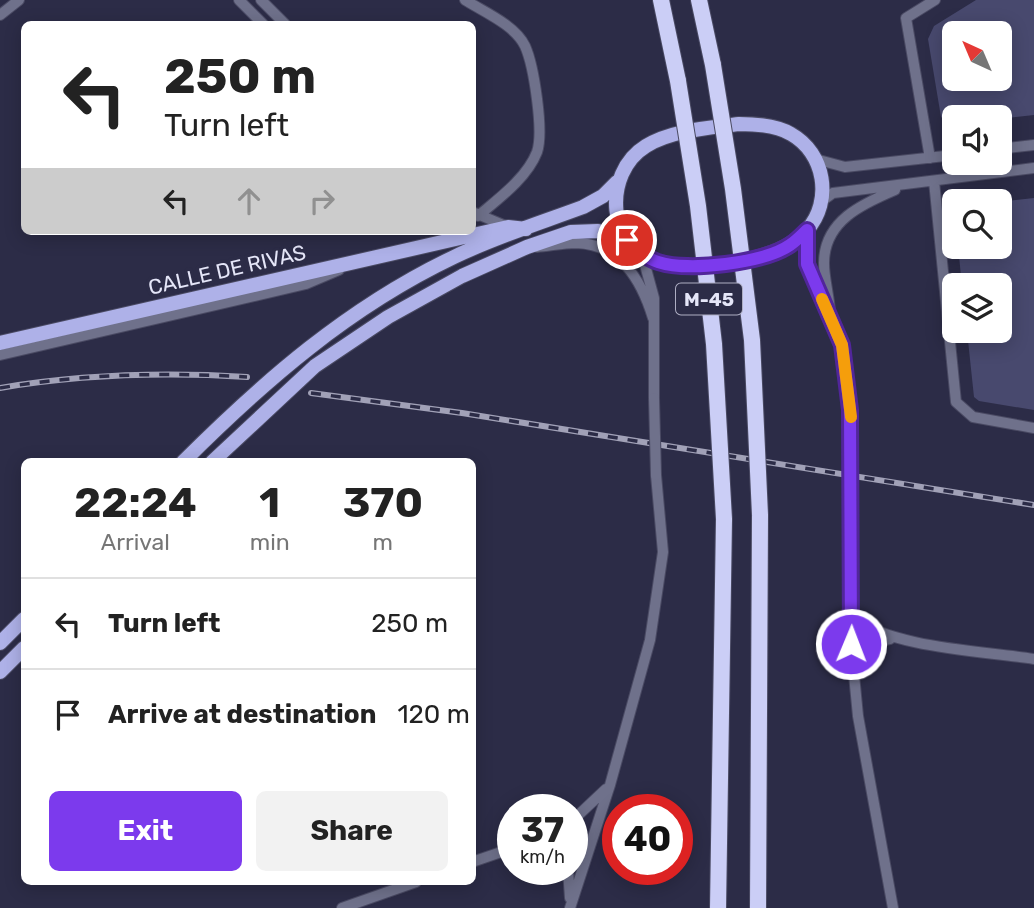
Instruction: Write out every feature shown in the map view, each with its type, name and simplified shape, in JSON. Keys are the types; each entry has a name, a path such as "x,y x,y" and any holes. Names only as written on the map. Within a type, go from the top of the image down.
{"highway":[{"name":"M-45","path":"661,0 678,81 698,206 714,344 724,519 717,908"},
{"name":"M-45","path":"699,0 713,65 733,190 752,340 760,515 759,908"}],"main road":[{"path":"187,458 301,352 348,318 455,257 583,207 603,196 617,182 625,164 647,145 663,138 739,124 774,128 790,133 804,144 821,171 822,201 818,215 807,230 789,246 763,257 680,266 657,262 642,254 627,240 616,215 617,182"},
{"name":"CALLE DE RIVAS","path":"476,234 508,226 526,229"},
{"path":"216,458 315,366 359,335 462,276 527,247 584,230 598,231 627,240"},
{"name":"CALLE DE RIVAS","path":"0,344 472,235"},
{"path":"0,643 21,622"},
{"path":"0,671 21,651"}],"street":[{"path":"0,15 19,0"},
{"path":"239,0 260,21"},
{"path":"261,0 282,21"},
{"path":"465,0 501,22 525,46 541,125 536,153 522,175 476,213"},
{"path":"930,158 906,18 935,0"},
{"path":"1012,148 1034,145"},
{"path":"815,159 845,167 942,156"},
{"path":"822,201 833,193 1034,169"},
{"path":"934,181 956,402 973,417 1034,428"},
{"path":"831,314 824,259 829,239 839,221 862,204 907,185"},
{"path":"476,214 508,226"},
{"path":"807,230 807,264 831,314 842,345 850,410 854,663 864,754 893,908"},
{"path":"432,245 438,235"},
{"path":"527,247 588,244 617,257 638,279 653,318"},
{"path":"570,908 610,785 650,640 663,552 656,475 654,298 642,254"},
{"path":"0,355 306,284 355,264"},
{"path":"852,617 862,625 897,638 1034,659"},
{"path":"854,663 869,643 897,638"},
{"path":"588,806 610,785"},
{"path":"476,861 497,853"},
{"path":"342,908 407,885"},
{"path":"569,885 570,908"}],"shaded area":[{"path":"976,0 1034,0 1034,115 1012,118 1012,105 942,105 942,118 928,39 934,26 942,21 942,91 1012,91 1012,21 942,21"},
{"path":"1034,198 1034,410 979,401 974,397 968,343 1012,343 1012,273 961,273 959,259 1012,259 1012,201"}],"railway":[{"path":"0,388 124,375 247,377"},
{"path":"311,393 462,413 1034,505"}],"slow traffic":[{"path":"822,299 831,314 842,345 851,417"}],"route":[{"path":"627,240 642,254 657,262 680,266 763,257 789,246 807,230 807,264 812,280 831,314 842,345 850,410 853,523 851,644"}]}
